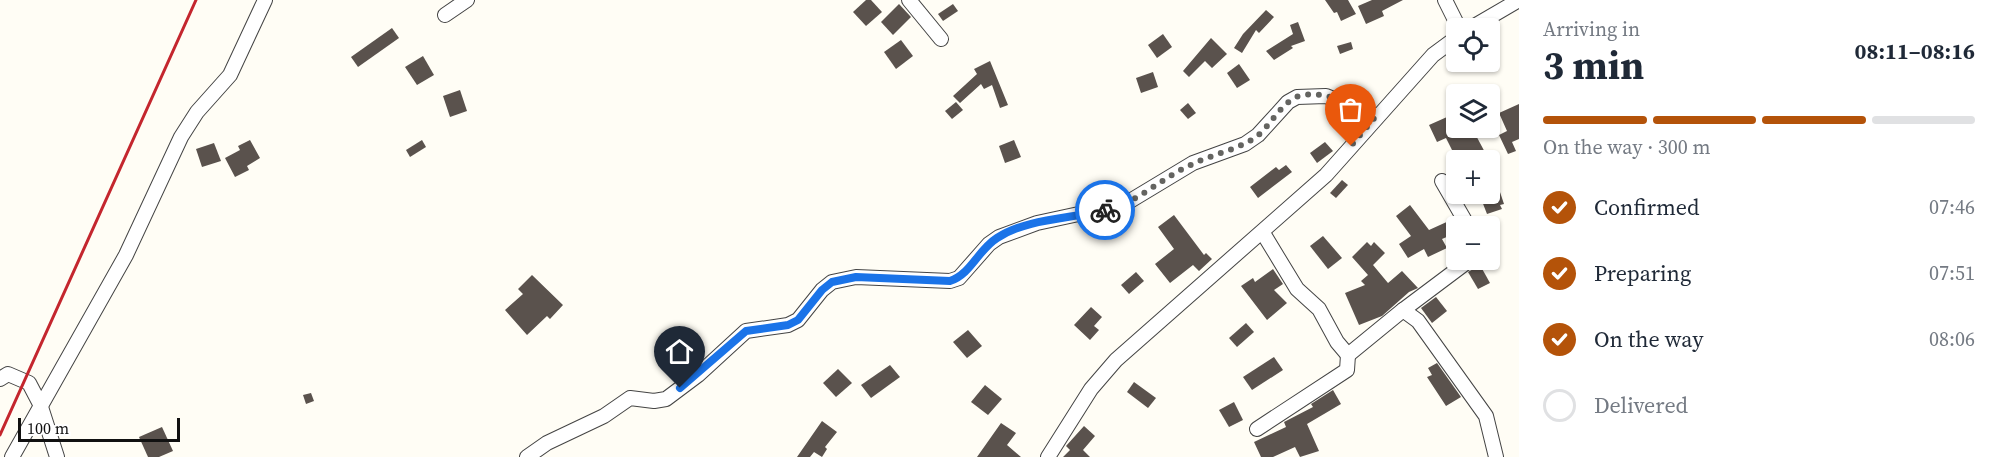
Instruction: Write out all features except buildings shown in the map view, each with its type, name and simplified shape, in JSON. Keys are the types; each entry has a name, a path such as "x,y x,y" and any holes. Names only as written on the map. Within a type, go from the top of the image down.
{"street":[{"path":"12,457 126,255 181,137 197,112 230,75 265,0"},
{"path":"445,15 466,0"},
{"path":"909,0 941,39"},
{"path":"1445,0 1453,18"},
{"path":"1488,18 1519,0"},
{"path":"1048,457 1091,389 1116,360 1263,233 1326,175 1433,54 1446,45"},
{"path":"527,457 547,443 604,416 630,398 654,401 666,399 698,375 746,331 788,325 798,320 822,290 832,282 856,277 937,282 959,278 989,244 999,237 1037,223 1125,204 1193,163 1245,144 1258,135 1288,102 1297,97 1326,96 1376,116"},
{"path":"1442,181 1462,216"},
{"path":"1257,429 1347,370 1348,355 1337,342 1319,309 1297,289 1263,233"},
{"path":"1348,355 1456,270"},
{"path":"1403,310 1418,321 1486,416 1496,457"},
{"path":"0,379 8,374 25,380 35,391 57,457"}],"railway":[{"path":"0,435 196,0"}],"way so far":[{"path":"1105,210 1135,199 1193,163 1245,144 1258,135 1288,102 1297,97 1326,96 1376,116 1351,146"}],"route":[{"path":"680,388 698,375 746,331 759,327 788,325 798,320 822,290 832,282 856,277 880,280 950,281 959,278 989,244 1016,229 1105,210"}]}
